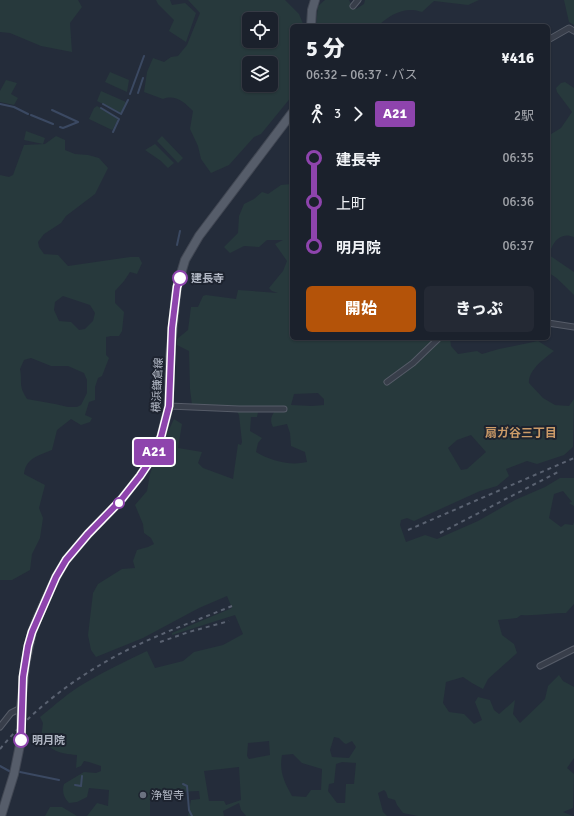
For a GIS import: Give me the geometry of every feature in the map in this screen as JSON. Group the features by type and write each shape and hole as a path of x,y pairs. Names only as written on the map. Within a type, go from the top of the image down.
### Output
{"main road":[{"path":"311,24 312,10 315,0"},
{"name":"横浜鎌倉線","path":"1,816 14,774 21,740 23,677 32,632 56,577 66,560 88,534 121,500 140,476 150,461 161,437 169,406 170,357 177,287 185,260 199,236 290,116"}],"street":[{"path":"353,6 358,0"},
{"path":"550,39 569,28 574,31"},
{"path":"550,323 574,327"},
{"path":"387,382 413,363 437,340"},
{"path":"169,406 284,409"},
{"path":"540,666 574,649"},
{"path":"0,726 11,713 21,708"}],"shaded area":[{"path":"0,0 78,0 82,7 70,23 72,52 41,46 10,33 0,32"},
{"path":"156,0 170,0 172,5 185,3 196,13 186,42 169,31 174,20"},
{"path":"188,0 285,0 299,14 303,24 290,24 290,98 261,134 254,137 229,165 211,173 201,159 198,146 190,129 193,111 176,98 163,99 144,92 147,72 153,58 164,62 171,57 178,56 187,45 200,13"},
{"path":"325,0 349,0 353,8 356,9 364,4 365,0 479,0 468,5 434,1 422,12 410,10 398,12 380,24 316,24 318,6"},
{"path":"564,0 574,0 574,25 569,22"},
{"path":"110,72 129,80 127,92 105,82"},
{"path":"6,80 17,83 11,94 18,98 14,105 0,102 0,91"},
{"path":"565,82 574,88 574,237 565,236 557,239 550,252 550,135 561,128 572,112 557,92 556,88 561,83"},
{"path":"101,91 126,102 121,113 97,101"},
{"path":"97,106 117,117 117,121 112,130 89,119 94,108"},
{"path":"26,131 45,138 43,144 24,140"},
{"path":"56,136 65,140 65,150 75,154 99,158 108,168 95,194 66,216 61,223 44,234 38,242 39,247 44,254 58,255 68,266 130,257 139,257 142,263 137,274 130,272 115,291 115,303 124,312 122,331 119,336 106,337 106,355 109,358 102,376 98,378 95,387 95,400 89,402 85,415 92,418 90,422 81,425 71,419 57,430 52,450 34,458 27,464 25,469 24,474 45,485 39,508 43,518 40,538 32,554 30,570 12,580 0,580 0,175 9,177 13,175 24,145 45,144","holes":["63,296 90,305 95,313 93,321 85,329 79,330 71,322 59,321 54,310 55,302","31,358 51,366 68,366 84,373 87,380 87,393 81,405 77,407 68,407 27,399 22,387 20,369 24,360"]},
{"path":"162,136 183,158 178,163 157,141"},
{"path":"155,144 174,163 168,168 145,150"},
{"path":"290,184 290,340 450,340 451,346 458,354 477,351 482,354 538,341 554,351 534,369 529,378 529,383 543,398 555,405 569,406 574,399 573,447 564,455 537,464 527,461 506,469 509,476 497,486 480,491 414,521 407,518 401,520 400,525 406,542 425,535 437,539 478,521 515,500 545,487 560,478 574,478 574,506 569,503 572,502 563,491 554,494 549,518 561,527 565,524 573,525 574,522 574,604 566,613 521,615 517,618 498,620 502,635 514,644 517,653 488,679 483,689 463,677 446,682 443,703 449,712 464,714 474,724 482,720 475,702 478,697 490,700 494,710 499,714 515,700 513,714 520,723 545,699 548,686 559,675 563,681 574,687 574,758 567,768 574,774 573,808 563,812 573,816 418,816 403,813 395,800 388,798 384,790 378,793 383,812 387,816 246,816 241,810 239,803 223,811 224,816 188,816 191,800 200,799 199,791 176,792 175,797 162,798 159,792 150,793 150,816 87,816 97,803 108,806 109,790 89,788 87,797 77,802 69,803 64,796 64,784 84,772 96,773 101,771 101,766 84,761 81,766 76,768 77,755 56,751 41,738 43,723 40,717 79,687 108,670 147,651 155,668 183,661 194,652 223,645 243,634 235,615 172,635 172,633 232,608 227,596 199,608 143,638 96,657 91,650 88,635 93,593 98,584 122,569 135,568 133,561 137,550 154,544 151,538 144,533 143,524 135,505 147,491 150,474 157,454 174,419 182,424 178,448 202,452 198,463 203,468 233,479 238,444 241,445 242,442 239,415 235,408 192,405 189,351 177,345 177,339 188,330 191,307 198,307 203,296 206,295 236,299 238,290 278,293 269,288 283,271 287,261 275,244 283,240 267,240 259,247 244,246 230,253 224,247 238,233 239,216 244,204 254,199 262,192 268,194 281,185","holes":["318,393 324,399 324,405 291,405 294,394","259,407 277,408 272,417 271,422 273,427 287,424 290,433 291,446 305,452 307,462 281,462 256,452 258,443 262,438 250,431 251,417 257,417","471,435 486,452 467,469 461,470 448,448 457,440","334,737 339,738 346,744 352,741 356,747 349,758 332,757 330,750","269,741 270,755 249,759 247,756 248,743","293,754 302,763 322,769 321,790 311,790 306,797 292,796 283,776 281,766 282,755","342,762 356,763 354,784 346,784 345,803 337,803 328,791 329,784 334,783 336,764","239,767 241,800 226,805 224,801 209,801 204,771"]},
{"path":"550,256 574,272 574,295 557,279 551,274"},
{"path":"50,807 62,807 77,816 45,816"}],"waterway":[{"path":"130,94 144,56"},
{"path":"138,93 143,78"},
{"path":"103,104 121,114 128,100"},
{"path":"0,104 14,107 28,114"},
{"path":"101,108 119,119 113,132"},
{"path":"52,110 78,122"},
{"path":"31,115 53,124"},
{"path":"60,127 63,128 78,122"},
{"path":"177,245 180,231"},
{"path":"0,766 11,772"},
{"path":"20,772 59,780"},
{"path":"75,785 81,786 82,776"},
{"path":"183,784 187,786 189,810 192,816"}],"railway":[{"path":"408,530 574,458"},
{"path":"440,533 560,471"},
{"path":"0,749 22,725 47,702 59,692 100,665 148,640 232,606"},
{"path":"160,642 229,621"}],"bus line":[{"name":"A21","path":"21,740 23,677 28,646 38,617 56,577 66,560 88,534 121,500 140,476 150,461 161,437 169,406 172,328 177,287 180,278"}],"place":[{"name":"建長寺","path":"180,278"},
{"name":"明月院","path":"21,740"},
{"name":"浄智寺","path":"143,795"}],"district":[{"name":"扇ガ谷三丁目","path":"521,433"}]}
